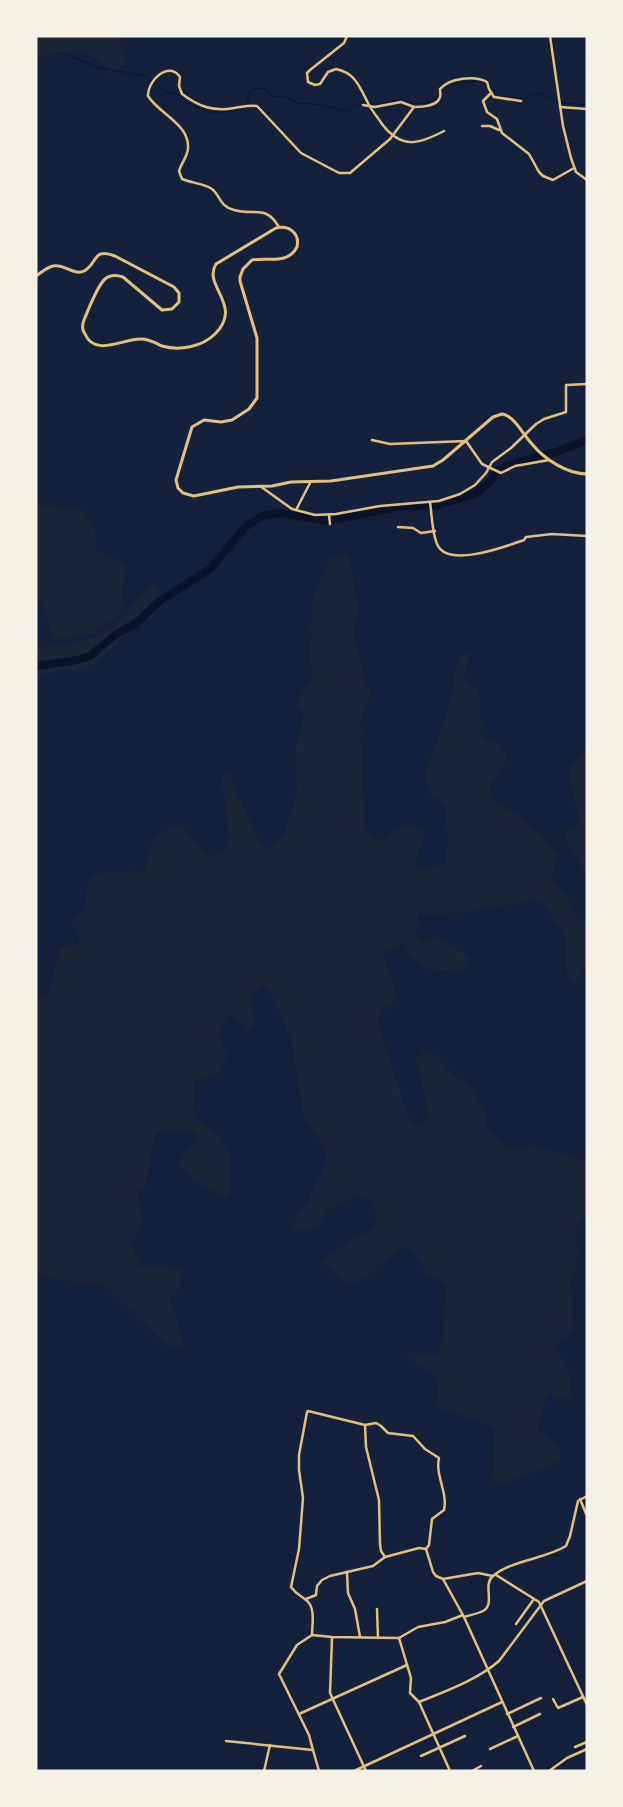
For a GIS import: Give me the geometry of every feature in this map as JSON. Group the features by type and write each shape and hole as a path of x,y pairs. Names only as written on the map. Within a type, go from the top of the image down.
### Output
{"street":[{"path":"347,36 344,43 321,59 306,73 308,82 315,85 320,84 328,72 332,70 340,70 351,75 356,80 370,107 387,130 399,140 411,142 430,138 444,131"},
{"path":"550,36 563,126 574,168 587,180"},
{"path":"279,227 270,215 229,208 219,200 212,189 182,179 180,171 188,151 187,138 182,129 148,96 149,87 162,73 170,69 174,70 180,77 179,86 182,94 209,109 257,106 301,153 338,173 350,173 393,135 414,107"},
{"path":"363,105 370,107 401,102 414,107 431,105 441,97 440,89 446,84 453,81 476,79 485,80 491,93 497,98 521,101"},
{"path":"491,93 483,101 487,112 497,119 502,133"},
{"path":"560,107 587,109"},
{"path":"482,126 496,128 529,154 539,172 548,178 553,180 574,168"},
{"path":"36,276 54,266 62,266 74,272 81,272 99,254 106,253 115,256 174,286 178,290 179,302 172,310 162,310 123,277 116,275 108,277 102,284 83,321 84,332 89,340 101,346 143,339 169,347 200,345 217,332 225,317 224,300 212,276 214,266 220,260 279,227 289,228 296,235 298,242 295,251 290,256 252,260 243,268 240,277 257,338 258,392 255,402 247,411 232,420 220,422 204,420 193,426 187,438 176,480 180,490 187,495 192,496 231,488 337,480 433,466 499,414 508,416 536,449 550,460 570,471 587,474"},
{"path":"260,486 296,510 315,515 329,516 380,506 446,499 470,488 479,481 491,469 492,462 544,419 566,412 566,385 587,384"},
{"path":"372,440 390,444 466,441"},
{"path":"466,441 480,461 500,473 520,465 550,460"},
{"path":"296,510 310,483"},
{"path":"430,502 438,546 443,552 455,556 484,553 524,540 526,537 552,534 587,536"},
{"path":"329,516 330,524"},
{"path":"398,527 413,528 420,533 434,531"},
{"path":"312,1635 312,1614 309,1604 296,1594 291,1587 299,1549 303,1498 299,1455 308,1411 365,1426 376,1424 382,1426 388,1433 413,1436 425,1449 439,1458 437,1467 446,1505 444,1510 432,1520 429,1545 426,1550 433,1572 436,1576 443,1579 478,1573 494,1575 541,1604 587,1705"},
{"path":"365,1426 366,1447 379,1500 381,1552 385,1557"},
{"path":"580,1499 587,1496"},
{"path":"580,1499 587,1516"},
{"path":"319,1771 299,1714 280,1674 297,1645 312,1635 399,1638 418,1627 483,1612 489,1602 488,1586 494,1575 566,1546 580,1499"},
{"path":"306,1600 316,1594 322,1580 330,1576 373,1566 385,1557 419,1548 426,1550"},
{"path":"347,1572 348,1593 355,1609 360,1637"},
{"path":"443,1579 463,1616 532,1770"},
{"path":"419,1702 453,1688 488,1670 499,1661 544,1601 587,1581"},
{"path":"516,1624 534,1598"},
{"path":"377,1609 378,1638"},
{"path":"332,1637 330,1693 366,1771"},
{"path":"399,1638 411,1678 410,1693 419,1702 450,1771"},
{"path":"299,1714 407,1665"},
{"path":"553,1699 558,1708 583,1696"},
{"path":"507,1714 541,1698"},
{"path":"354,1771 502,1702"},
{"path":"513,1727 540,1714"},
{"path":"421,1756 465,1736"},
{"path":"490,1750 518,1736"},
{"path":"226,1742 313,1750"},
{"path":"575,1748 587,1742"},
{"path":"264,1771 270,1745"},
{"path":"549,1771 568,1758 587,1749"},
{"path":"472,1771 481,1766"}],"shaded area":[{"path":"36,36 119,36 126,62 111,75 98,58 78,50 45,56 36,53"},
{"path":"36,504 84,511 95,529 96,551 126,564 119,615 90,633 54,639 44,609 40,602 36,603"},
{"path":"348,553 359,609 353,632 364,679 372,692 360,721 365,831 376,841 386,838 396,827 415,825 424,830 424,839 416,857 417,871 446,862 448,832 445,806 432,796 424,778 448,709 458,658 470,652 464,679 479,690 481,734 488,741 501,744 507,758 499,773 489,785 492,799 528,824 551,847 557,855 552,873 553,883 563,891 579,920 587,922 587,964 574,985 567,976 566,937 544,903 531,900 462,913 418,914 415,936 424,944 435,937 470,958 462,971 425,969 411,957 404,943 383,952 397,999 383,1012 377,1021 408,1116 418,1127 429,1119 424,1090 415,1062 423,1051 433,1053 457,1078 470,1084 485,1112 486,1129 504,1147 520,1149 530,1146 537,1147 587,1162 587,1216 579,1221 576,1231 577,1262 571,1281 573,1332 552,1346 566,1363 571,1396 562,1399 548,1394 537,1429 560,1449 560,1461 499,1485 492,1482 495,1431 489,1425 440,1408 436,1375 405,1356 411,1352 437,1356 443,1343 446,1284 425,1273 423,1266 410,1247 399,1248 368,1275 349,1286 322,1262 349,1242 374,1227 378,1218 370,1199 359,1195 327,1210 320,1224 302,1232 292,1228 298,1212 308,1202 323,1171 327,1151 304,1116 291,1039 271,995 264,985 250,996 255,1025 247,1034 241,1022 229,1013 219,1033 227,1057 219,1074 194,1081 193,1117 219,1135 230,1155 230,1195 224,1197 194,1180 177,1163 199,1139 195,1131 156,1132 151,1151 146,1187 138,1192 142,1221 131,1245 140,1266 182,1268 179,1289 170,1299 184,1346 180,1350 166,1345 111,1291 100,1283 81,1284 36,1274 36,996 46,997 61,948 79,944 79,936 71,922 84,910 88,884 94,874 135,871 146,874 151,845 172,826 183,827 208,856 222,854 229,838 222,776 227,771 258,838 266,849 283,836 297,789 295,751 303,724 303,712 295,706 313,678 310,655 313,598 330,559"},
{"path":"154,584 168,602 144,623 126,634 106,654 86,669 77,671 60,669 36,679 36,648 81,642 102,634 120,621 140,597"},
{"path":"587,749 587,874 570,850 565,832 580,825 570,781 569,766"}],"waterway":[{"path":"58,52 102,68 146,76 163,91 180,95 190,104 208,112 226,112 243,109 247,104 250,91 253,89 263,88 274,97 284,96 297,103 323,105 348,110 359,102 378,104 399,99 414,104 426,103 433,101 451,84 476,81 487,84"},
{"path":"490,87 497,96 525,99 536,93 544,94 556,102 587,105"},
{"path":"36,666 78,660 90,656 115,635 135,624 160,601 210,569 245,527 264,515 281,513 326,521 400,507 438,505 475,494 504,467 556,452 587,440"},
{"path":"544,1771 587,1745"}]}
